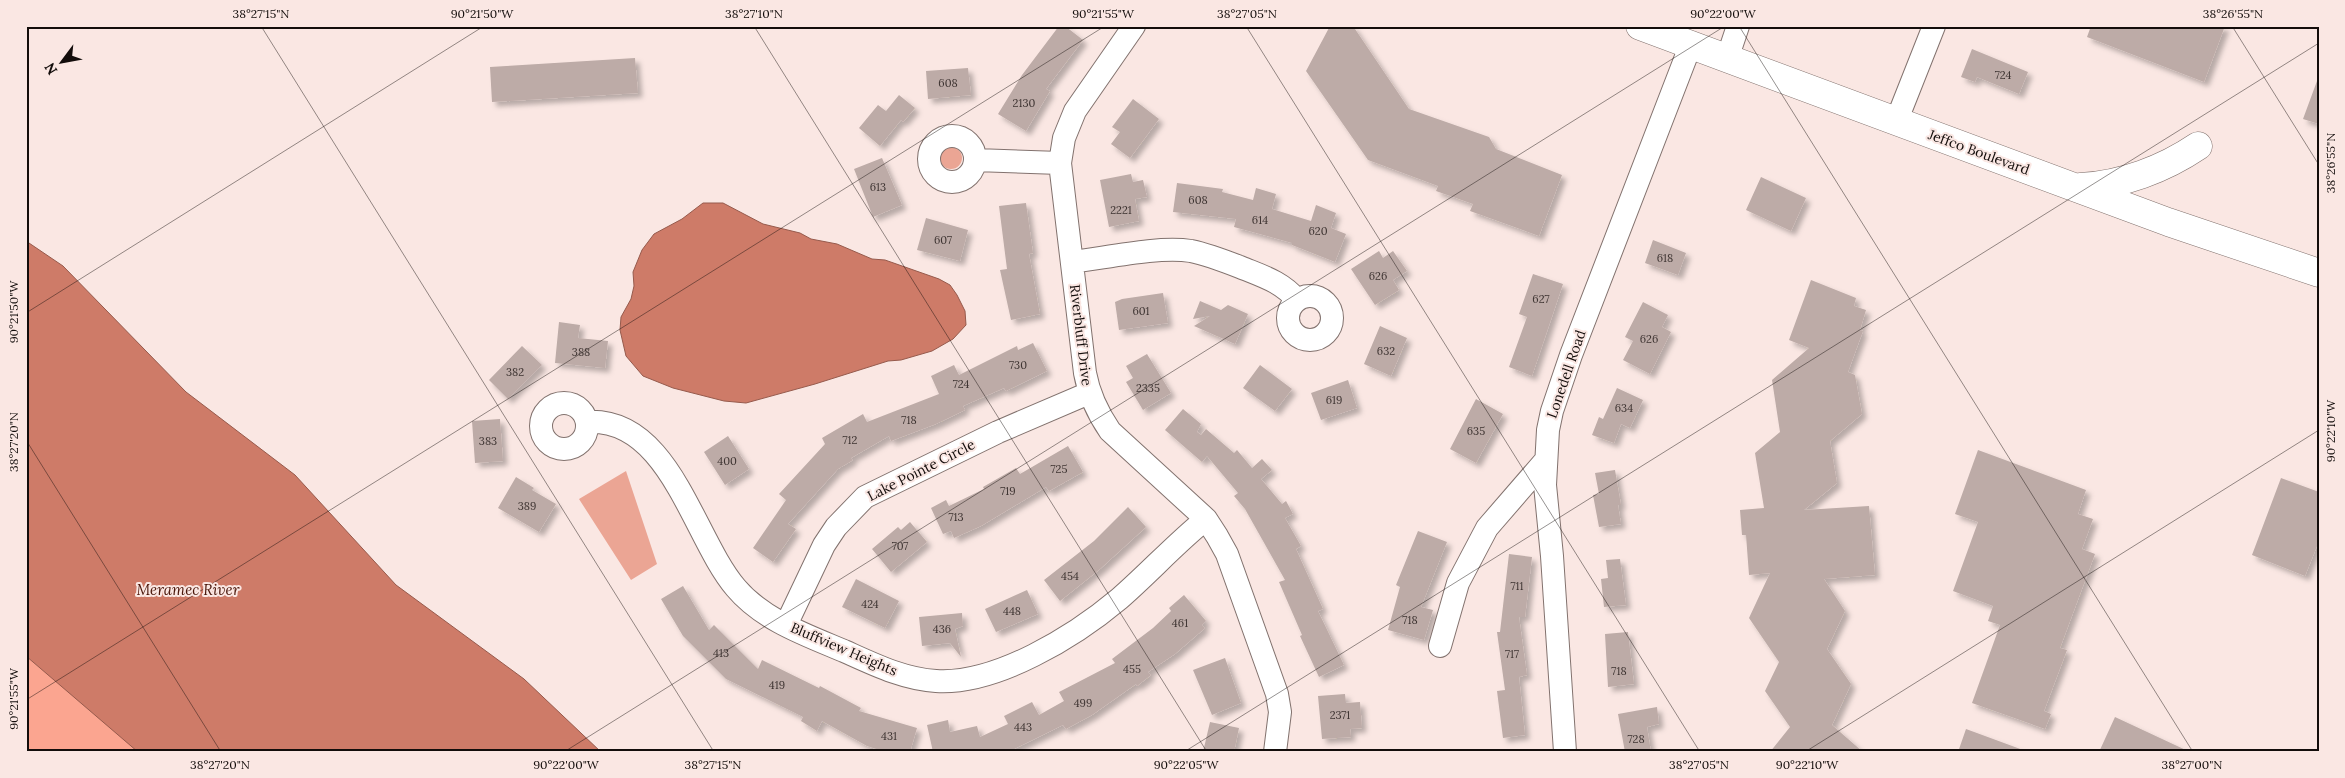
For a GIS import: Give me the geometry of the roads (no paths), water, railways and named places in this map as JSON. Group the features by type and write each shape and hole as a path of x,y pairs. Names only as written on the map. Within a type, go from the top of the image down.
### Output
{"main road":[{"name":"Jeffco Boulevard","path":"1640,26 2074,187 2319,273"},
{"path":"2074,187 2119,182 2173,161 2198,146"}],"street":[{"name":"Riverbluff Drive","path":"1134,26 1075,111 1064,138 1060,164 1080,344 1089,393 1099,414 1114,436 1206,519 1227,554 1277,694 1280,712 1275,752"},
{"path":"1728,59 1738,26"},
{"path":"1896,122 1934,26"},
{"name":"Lonedell Road","path":"1565,752 1545,460 1549,421 1563,378 1691,44"},
{"path":"975,160 1060,164"},
{"path":"1072,262 1135,254 1188,251 1211,256 1273,280 1290,292 1297,300"},
{"name":"Lake Pointe Circle","path":"786,625 824,545 836,527 864,497 989,436 1089,393"},
{"name":"Bluffview Heights","path":"587,422 603,421 620,426 641,442 661,462 678,485 713,552 736,589 767,615 875,664 911,677 950,681 981,676 1044,649 1088,622 1120,598 1181,539 1206,519"},
{"path":"1440,646 1458,583 1487,528 1545,460"}],"water":[{"path":"703,203 723,203 763,224 800,233 811,239 837,244 872,259 885,260 939,279 950,285 957,295 965,311 966,325 953,339 932,351 901,360 888,361 746,403 724,401 673,388 643,376 626,356 620,330 621,317 631,299 634,286 633,272 642,250 654,234 682,219"},
{"name":"Meramec River","path":"26,241 63,266 186,392 295,475 396,585 524,679 601,752 138,752 26,656"}]}
